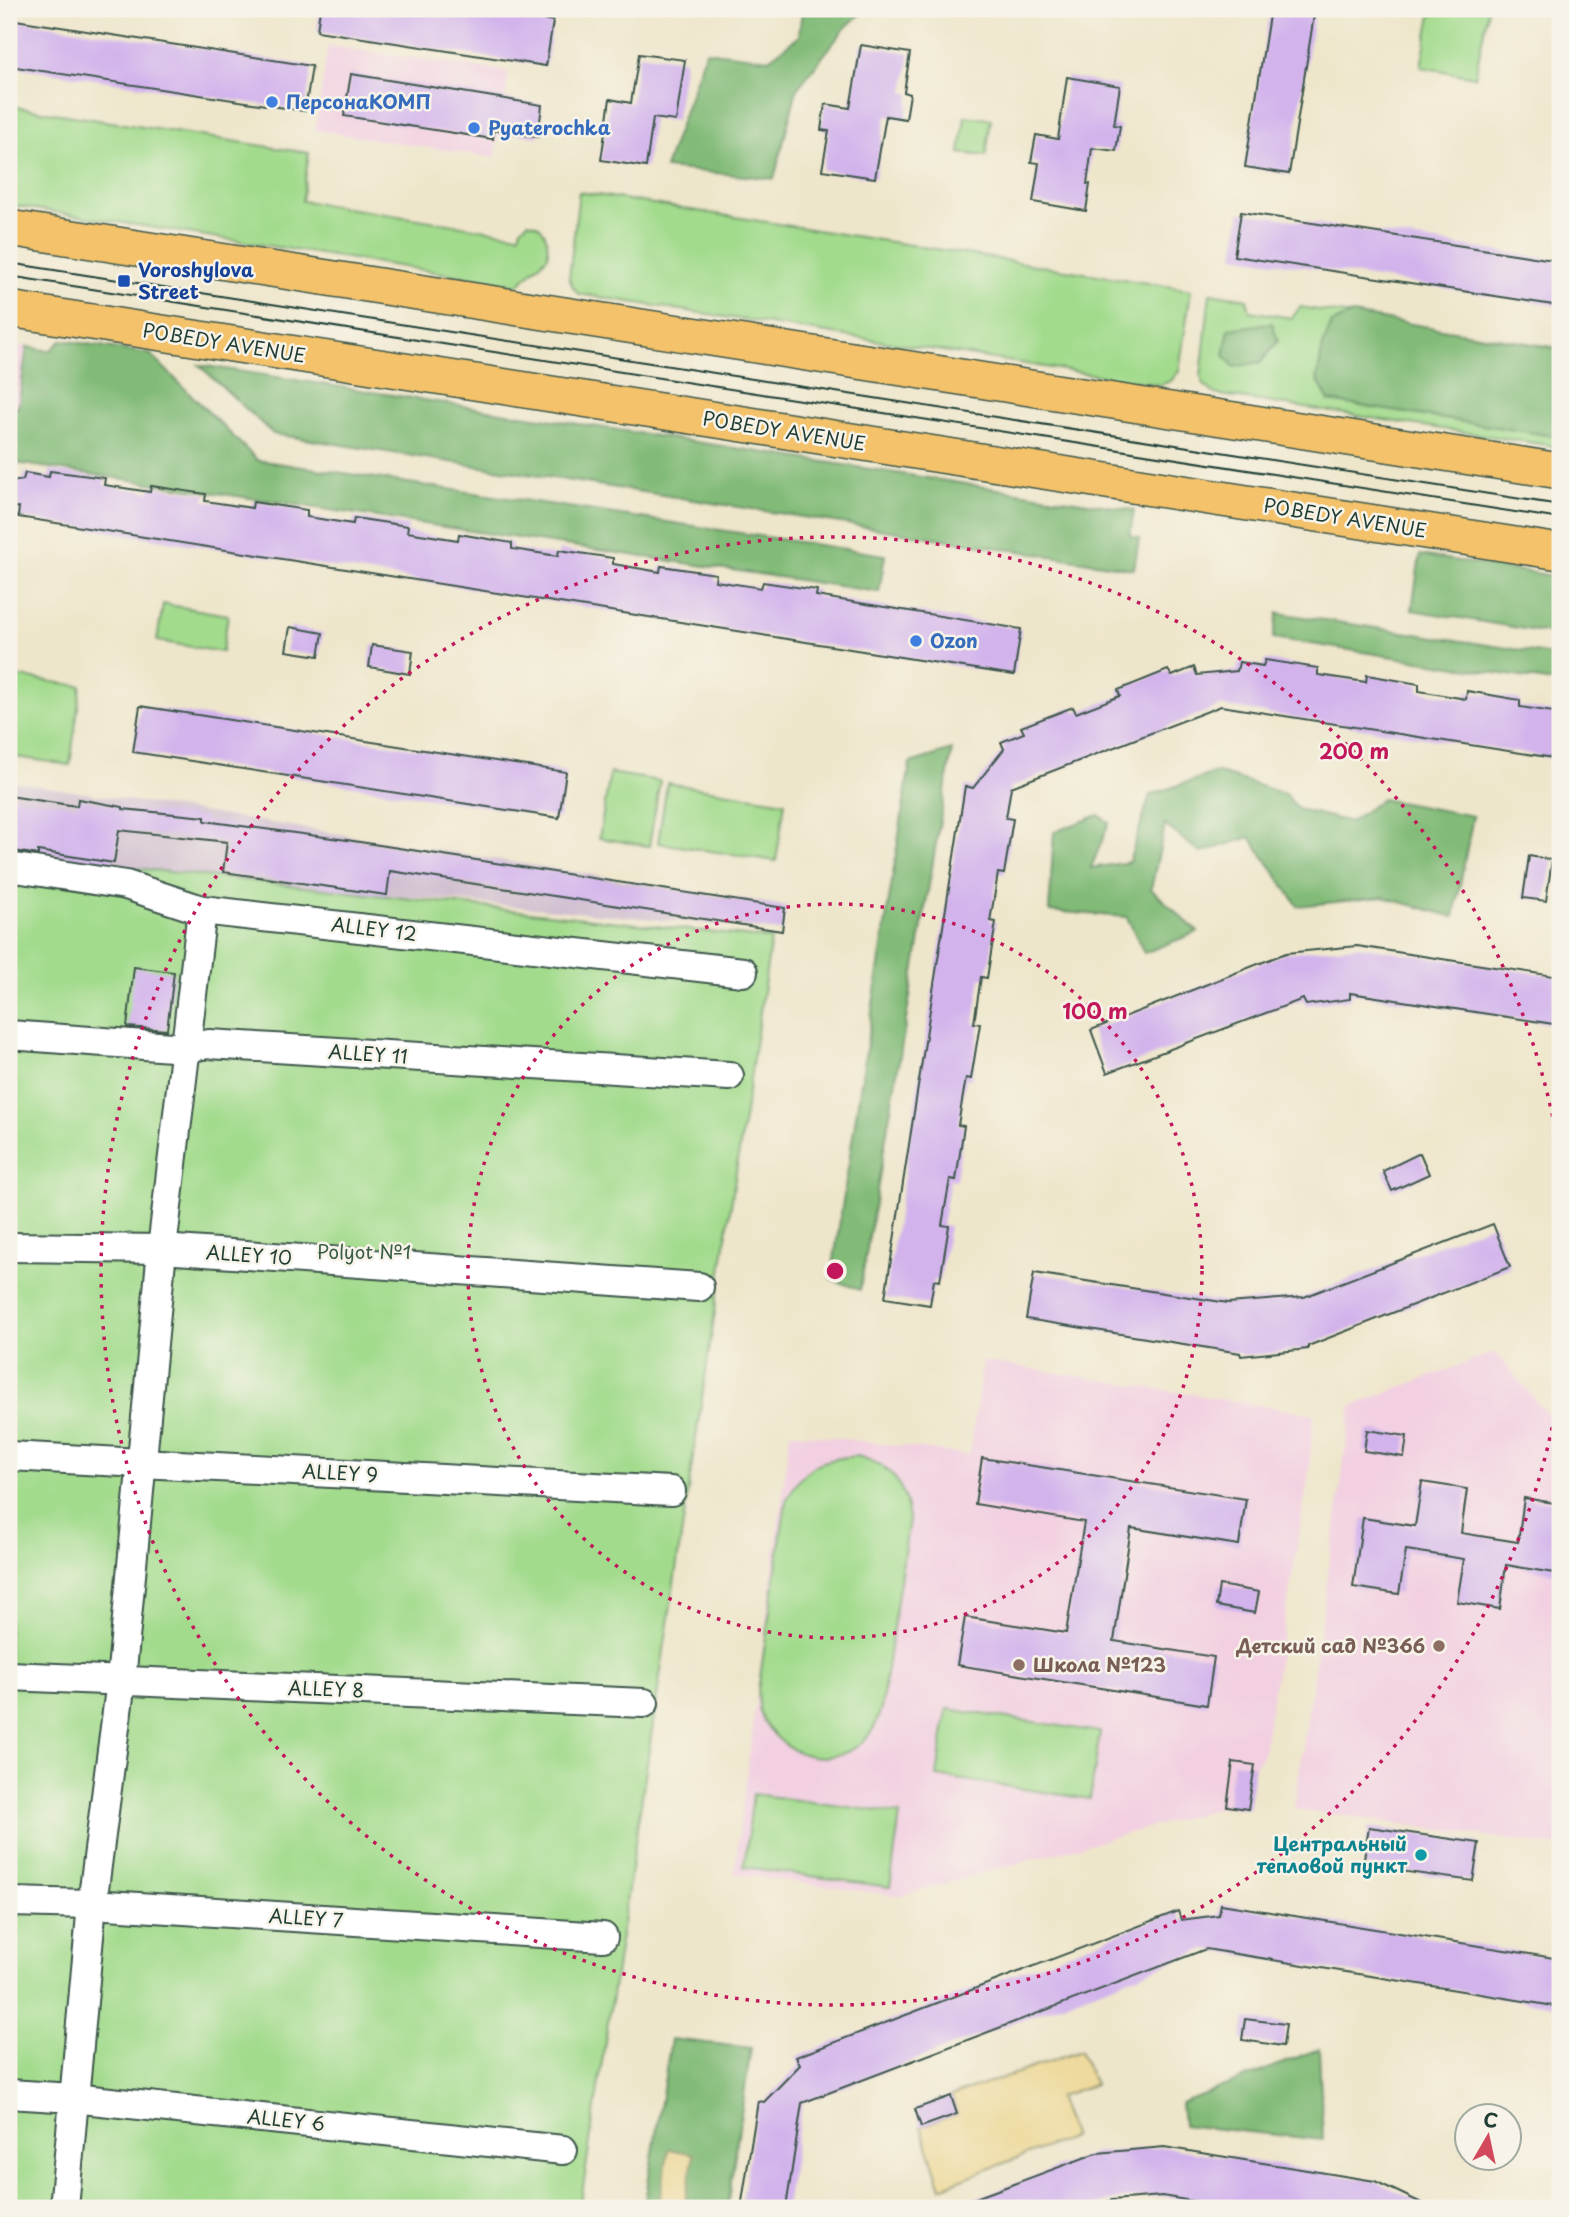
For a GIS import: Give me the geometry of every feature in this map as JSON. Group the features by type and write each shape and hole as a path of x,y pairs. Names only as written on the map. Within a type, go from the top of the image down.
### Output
{"main road":[{"path":"9,228 1560,471"},
{"name":"POBEDY AVENUE","path":"9,309 1560,552"}],"street":[{"name":"ALLEY 12","path":"9,867 126,885 202,909 743,972"},
{"path":"64,2208 92,1904 121,1681 162,1249 202,909"},
{"name":"ALLEY 11","path":"9,1035 185,1048 209,1044 729,1076"},
{"name":"ALLEY 10","path":"9,1247 162,1249 699,1287"},
{"name":"ALLEY 9","path":"9,1456 671,1492"},
{"name":"ALLEY 8","path":"9,1676 644,1703"},
{"name":"ALLEY 7","path":"9,1902 92,1904 603,1937"},
{"name":"ALLEY 6","path":"9,2094 74,2098 563,2150"}],"shaded area":[{"path":"328,46 509,72 495,158 315,130"},
{"path":"9,345 27,347 18,408 9,407"},
{"path":"9,781 786,906 782,931 357,894 9,854"},
{"name":"Детский сад №366","path":"1495,1352 1560,1429 1560,1847 1294,1809 1351,1406"},
{"name":"Школа №123","path":"983,1361 1314,1414 1308,1479 1263,1754 1255,1765 1233,1762 1227,1806 900,1896 734,1874 790,1432 969,1455"}],"green space":[{"path":"802,9 866,9 847,26 797,89 774,179 665,168 706,51 769,59 799,36"},
{"path":"1432,9 1488,9 1475,77 1421,67"},
{"path":"9,106 309,153 302,201 519,235 521,228 528,222 534,223 542,229 548,256 518,285 9,205"},
{"path":"965,116 991,119 986,156 960,153"},
{"path":"579,192 1191,290 1179,371 1171,381 1160,385 579,294 569,278"},
{"path":"1210,293 1247,299 1250,311 1292,318 1300,307 1560,348 1560,447 1215,394 1203,384 1201,377"},
{"path":"1352,314 1560,349 1560,437 1329,401 1317,379 1323,345 1332,323"},
{"path":"1272,323 1278,341 1261,362 1234,367 1224,355 1229,329"},
{"path":"62,340 150,354 257,460 885,555 879,592 9,462 9,407 18,408 27,347 50,351"},
{"path":"199,365 1134,510 1130,536 1139,538 1134,569 273,434"},
{"path":"1420,555 1560,577 1560,635 1412,610"},
{"path":"163,604 228,615 222,652 157,641"},
{"path":"1278,613 1560,656 1560,683 1273,638"},
{"path":"14,676 81,686 70,765 9,756 9,714"},
{"path":"952,750 860,1290 831,1279 910,763"},
{"path":"1217,772 1285,794 1298,809 1350,822 1382,799 1473,816 1454,917 1383,897 1298,906 1250,837 1201,853 1165,825 1151,889 1198,932 1144,953 1127,917 1049,911 1054,832 1099,815 1109,823 1091,868 1129,862 1150,795"},
{"path":"610,773 660,781 649,846 599,838"},
{"path":"667,783 785,802 776,861 658,843"},
{"name":"Polyot №1","path":"9,854 771,939 580,2208 9,2208"},
{"path":"857,1456 880,1465 895,1478 904,1495 909,1519 881,1709 873,1729 854,1748 831,1756 818,1757 794,1750 772,1733 760,1712 758,1691 786,1501 799,1480 814,1466 832,1459"},
{"path":"947,1709 1100,1732 1090,1799 937,1776"},
{"path":"753,1794 900,1814 890,1887 744,1867"},
{"path":"671,2039 751,2048 727,2208 644,2208"},
{"path":"1319,2049 1323,2140 1183,2125 1181,2103"}],"sand":[{"path":"1080,2051 1095,2084 1058,2097 1073,2137 941,2187 921,2127 957,2114 951,2096"},
{"path":"669,2149 694,2154 684,2208 658,2208"}],"building":[{"path":"320,9 475,9 553,21 546,66 317,31"},
{"path":"1270,9 1315,9 1289,174 1245,167"},
{"path":"9,19 312,66 305,111 9,66"},
{"path":"861,45 910,53 904,92 910,94 906,119 886,116 875,178 822,170 829,131 821,130 825,104 850,108"},
{"path":"639,54 685,60 676,121 653,118 646,167 601,160 610,99 631,103"},
{"path":"351,74 542,105 538,137 494,130 493,139 344,116"},
{"path":"1067,77 1120,86 1114,125 1120,126 1116,151 1092,148 1086,211 1033,202 1039,163 1031,162 1036,135 1058,139"},
{"path":"1241,212 1560,261 1560,306 1234,256"},
{"path":"50,471 105,478 104,485 150,492 151,486 206,494 205,501 252,508 253,502 307,510 307,517 353,524 354,518 408,526 407,532 458,540 459,534 512,543 512,549 558,556 559,550 613,558 613,564 660,572 661,566 716,574 715,581 761,588 763,582 817,590 816,596 1021,629 1014,675 18,517 19,507 9,508 9,482 23,480 25,473 49,477"},
{"path":"290,627 323,633 319,656 286,651"},
{"path":"372,645 413,651 410,674 369,667"},
{"path":"1265,660 1318,668 1318,675 1366,682 1367,675 1419,684 1419,691 1466,699 1467,691 1520,700 1520,707 1560,713 1560,759 1221,706 1011,787 1006,818 1013,819 1004,874 998,873 990,921 996,922 987,978 981,977 974,1023 980,1024 971,1079 966,1078 958,1125 964,1126 956,1180 950,1179 942,1225 949,1226 940,1281 934,1280 930,1305 885,1298 965,786 973,788 1004,749 1001,742 1024,733 1021,727 1073,707 1076,713 1120,696 1118,690 1168,670 1172,676 1194,667 1197,675 1237,671 1239,662 1263,666"},
{"path":"140,706 566,772 559,818 133,752"},
{"path":"9,796 77,806 78,799 123,809 205,817 205,821 347,840 785,908 782,931 390,871 387,895 223,872 227,842 119,830 114,863 38,851 38,855 9,850"},
{"path":"1529,856 1552,860 1546,901 1523,898"},
{"path":"1357,946 1560,977 1560,1025 1350,993 1350,999 1306,1005 1303,999 1107,1073 1091,1030 1286,953"},
{"path":"134,967 174,972 167,1030 127,1027"},
{"path":"1420,1153 1429,1174 1392,1191 1383,1171"},
{"path":"1493,1224 1510,1267 1308,1346 1308,1349 1241,1356 1240,1353 1026,1319 1034,1273 1228,1303 1304,1297"},
{"path":"1367,1430 1407,1436 1404,1457 1364,1451"},
{"path":"982,1458 1246,1499 1239,1545 1131,1528 1114,1641 1214,1657 1207,1705 957,1665 965,1617 1066,1633 1084,1522 975,1504"},
{"path":"1422,1482 1467,1489 1461,1533 1518,1542 1524,1498 1560,1504 1560,1574 1506,1565 1500,1609 1457,1602 1464,1559 1406,1550 1399,1594 1353,1587 1363,1518 1415,1526"},
{"path":"1219,1585 1259,1592 1255,1613 1216,1606"},
{"path":"1233,1762 1255,1765 1248,1809 1227,1806"},
{"name":"Центральный тепловой пункт","path":"1369,1827 1479,1843 1473,1881 1363,1866"},
{"path":"1221,1904 1560,1959 1560,2007 1206,1949 802,2103 786,2208 741,2208 758,2101 764,2102 800,2065 796,2057 1178,1911 1181,1920 1219,1915"},
{"path":"1245,2019 1286,2024 1283,2046 1242,2040"},
{"path":"951,2096 957,2114 921,2127 915,2109"},
{"path":"1164,2147 1375,2181 1432,2208 1233,2208 1162,2196 1112,2200 1089,2208 954,2208 1097,2153"}],"tram line":[{"path":"9,263 1560,505"},
{"path":"9,276 1560,519"}],"place":[{"name":"ПерсонаКОМП","path":"272,102"},
{"name":"Pyaterochka","path":"474,128"},
{"name":"Voroshylova Street","path":"124,281"},
{"name":"Ozon","path":"916,641"},
{"name":"Детский сад №366","path":"1439,1646"},
{"name":"Школа №123","path":"1019,1665"},
{"name":"Центральный тепловой пункт","path":"1421,1855"}]}
